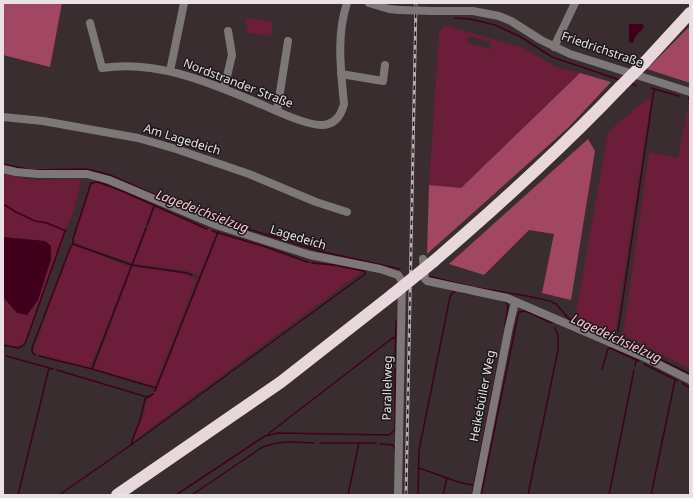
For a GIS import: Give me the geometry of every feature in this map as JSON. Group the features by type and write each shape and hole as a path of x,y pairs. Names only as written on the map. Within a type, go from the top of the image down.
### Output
{"highway":[{"path":"117,495 281,382 392,295 428,260 506,198 577,132 690,13"}],"street":[{"path":"170,71 184,3"},
{"path":"346,3 341,34 341,74 383,81 386,64"},
{"name":"Friedrichstraße","path":"369,3 389,9 473,11 499,16 512,21 541,40 570,54 690,92"},
{"path":"554,46 575,3"},
{"name":"Nordstrander Straße","path":"90,23 102,68 129,66 170,71 198,79 309,123 321,125 330,123 338,118 342,112 344,104 341,74"},
{"path":"224,89 232,55 228,31"},
{"path":"277,111 288,41"},
{"name":"Am Lagedeich","path":"3,117 43,121 138,138 176,149 249,174 316,202 347,212"},
{"name":"Lagedeich","path":"3,169 38,174 87,174 109,180 216,225 310,255 392,272 398,275 402,281"},
{"path":"428,260 424,275 427,281 432,284 499,296 644,357 690,380"},
{"name":"Parallelweg","path":"398,495 402,281"},
{"name":"Heikebüller Weg","path":"476,495 515,302"}],"shaded area":[{"path":"3,3 62,3 50,67 3,55"},
{"path":"245,18 273,22 271,36 248,33"},
{"path":"629,24 642,24 644,26 636,35 633,43 629,42"},
{"path":"444,25 523,48 556,67 580,73 461,188 429,185 439,33","holes":["468,36 491,42 490,49 466,42"]},
{"path":"690,26 690,83 647,69"},
{"path":"580,73 611,82 569,127 427,254 429,185 461,188"},
{"path":"648,98 651,99 615,333 575,319 608,132"},
{"path":"688,105 690,105 690,369 623,335 649,152 678,158"},
{"path":"588,139 595,151 571,300 542,293 554,234 529,230 484,275 449,264"},
{"path":"3,174 30,180 79,179 81,181 74,211 66,228 25,342 16,347 3,343 3,297 17,313 27,315 38,300 51,259 51,246 45,241 3,237"},
{"path":"94,182 153,206 132,264 75,242 74,239 92,184"},
{"path":"155,207 217,232 199,276 188,271 134,264"},
{"path":"219,233 261,246 303,262 363,271 133,441 144,414 147,399 154,394"},
{"path":"3,237 45,241 51,246 51,259 38,300 27,315 17,313 3,297"},
{"path":"73,245 131,267 90,367 37,354 33,351"},
{"path":"135,267 185,273 197,279 155,386 94,369 132,268"}],"waterway":[{"path":"455,18 470,19 495,25 519,36 552,57 620,80"},
{"path":"630,83 636,86"},
{"path":"651,88 679,96"},
{"path":"618,332 654,89"},
{"name":"Lagedeichsielzug","path":"3,164 27,169"},
{"name":"Lagedeichsielzug","path":"35,170 87,169 110,175 169,201"},
{"path":"35,355 32,352 32,348 73,244 73,239 91,183 98,182 120,190 207,229"},
{"path":"3,204 35,221 47,223 66,231"},
{"path":"147,225 154,206"},
{"name":"Lagedeichsielzug","path":"203,215 319,251 400,269"},
{"path":"92,369 146,228"},
{"path":"3,345 19,348 25,344 65,231"},
{"path":"212,231 266,247 308,262"},
{"path":"155,391 218,232"},
{"path":"73,244 132,265 192,275"},
{"path":"59,495 131,445 365,274 365,271 335,265 312,263"},
{"name":"Lagedeichsielzug","path":"428,276 473,287 550,301 556,304 569,319 584,327 617,338 690,374"},
{"path":"418,495 419,450 450,297 453,292 455,292"},
{"path":"460,292 470,294"},
{"path":"503,301 506,302 508,306 505,326"},
{"path":"481,495 519,312 525,311 552,323"},
{"path":"395,364 396,320"},
{"path":"528,495 558,350 558,335 555,328"},
{"path":"268,434 395,337"},
{"path":"602,369 608,349 610,348 639,361"},
{"path":"6,356 53,369"},
{"path":"39,356 92,369 156,388"},
{"path":"472,495 499,359"},
{"path":"635,366 636,360"},
{"path":"644,364 678,381"},
{"path":"18,495 49,368"},
{"path":"176,495 265,436 278,433 389,435 395,429 395,368"},
{"path":"57,370 147,397"},
{"path":"609,495 634,370"},
{"path":"651,495 675,380"},
{"path":"682,383 690,388"},
{"path":"131,445 140,421 145,399 153,394"},
{"path":"192,495 261,448 268,445 294,442 314,443"},
{"path":"320,443 359,443"},
{"path":"348,495 359,443 376,443"},
{"path":"380,444 393,445 395,449"},
{"path":"418,468 459,482 473,485"},
{"path":"443,495 447,478"}],"railway":[{"path":"406,495 416,3"}]}
